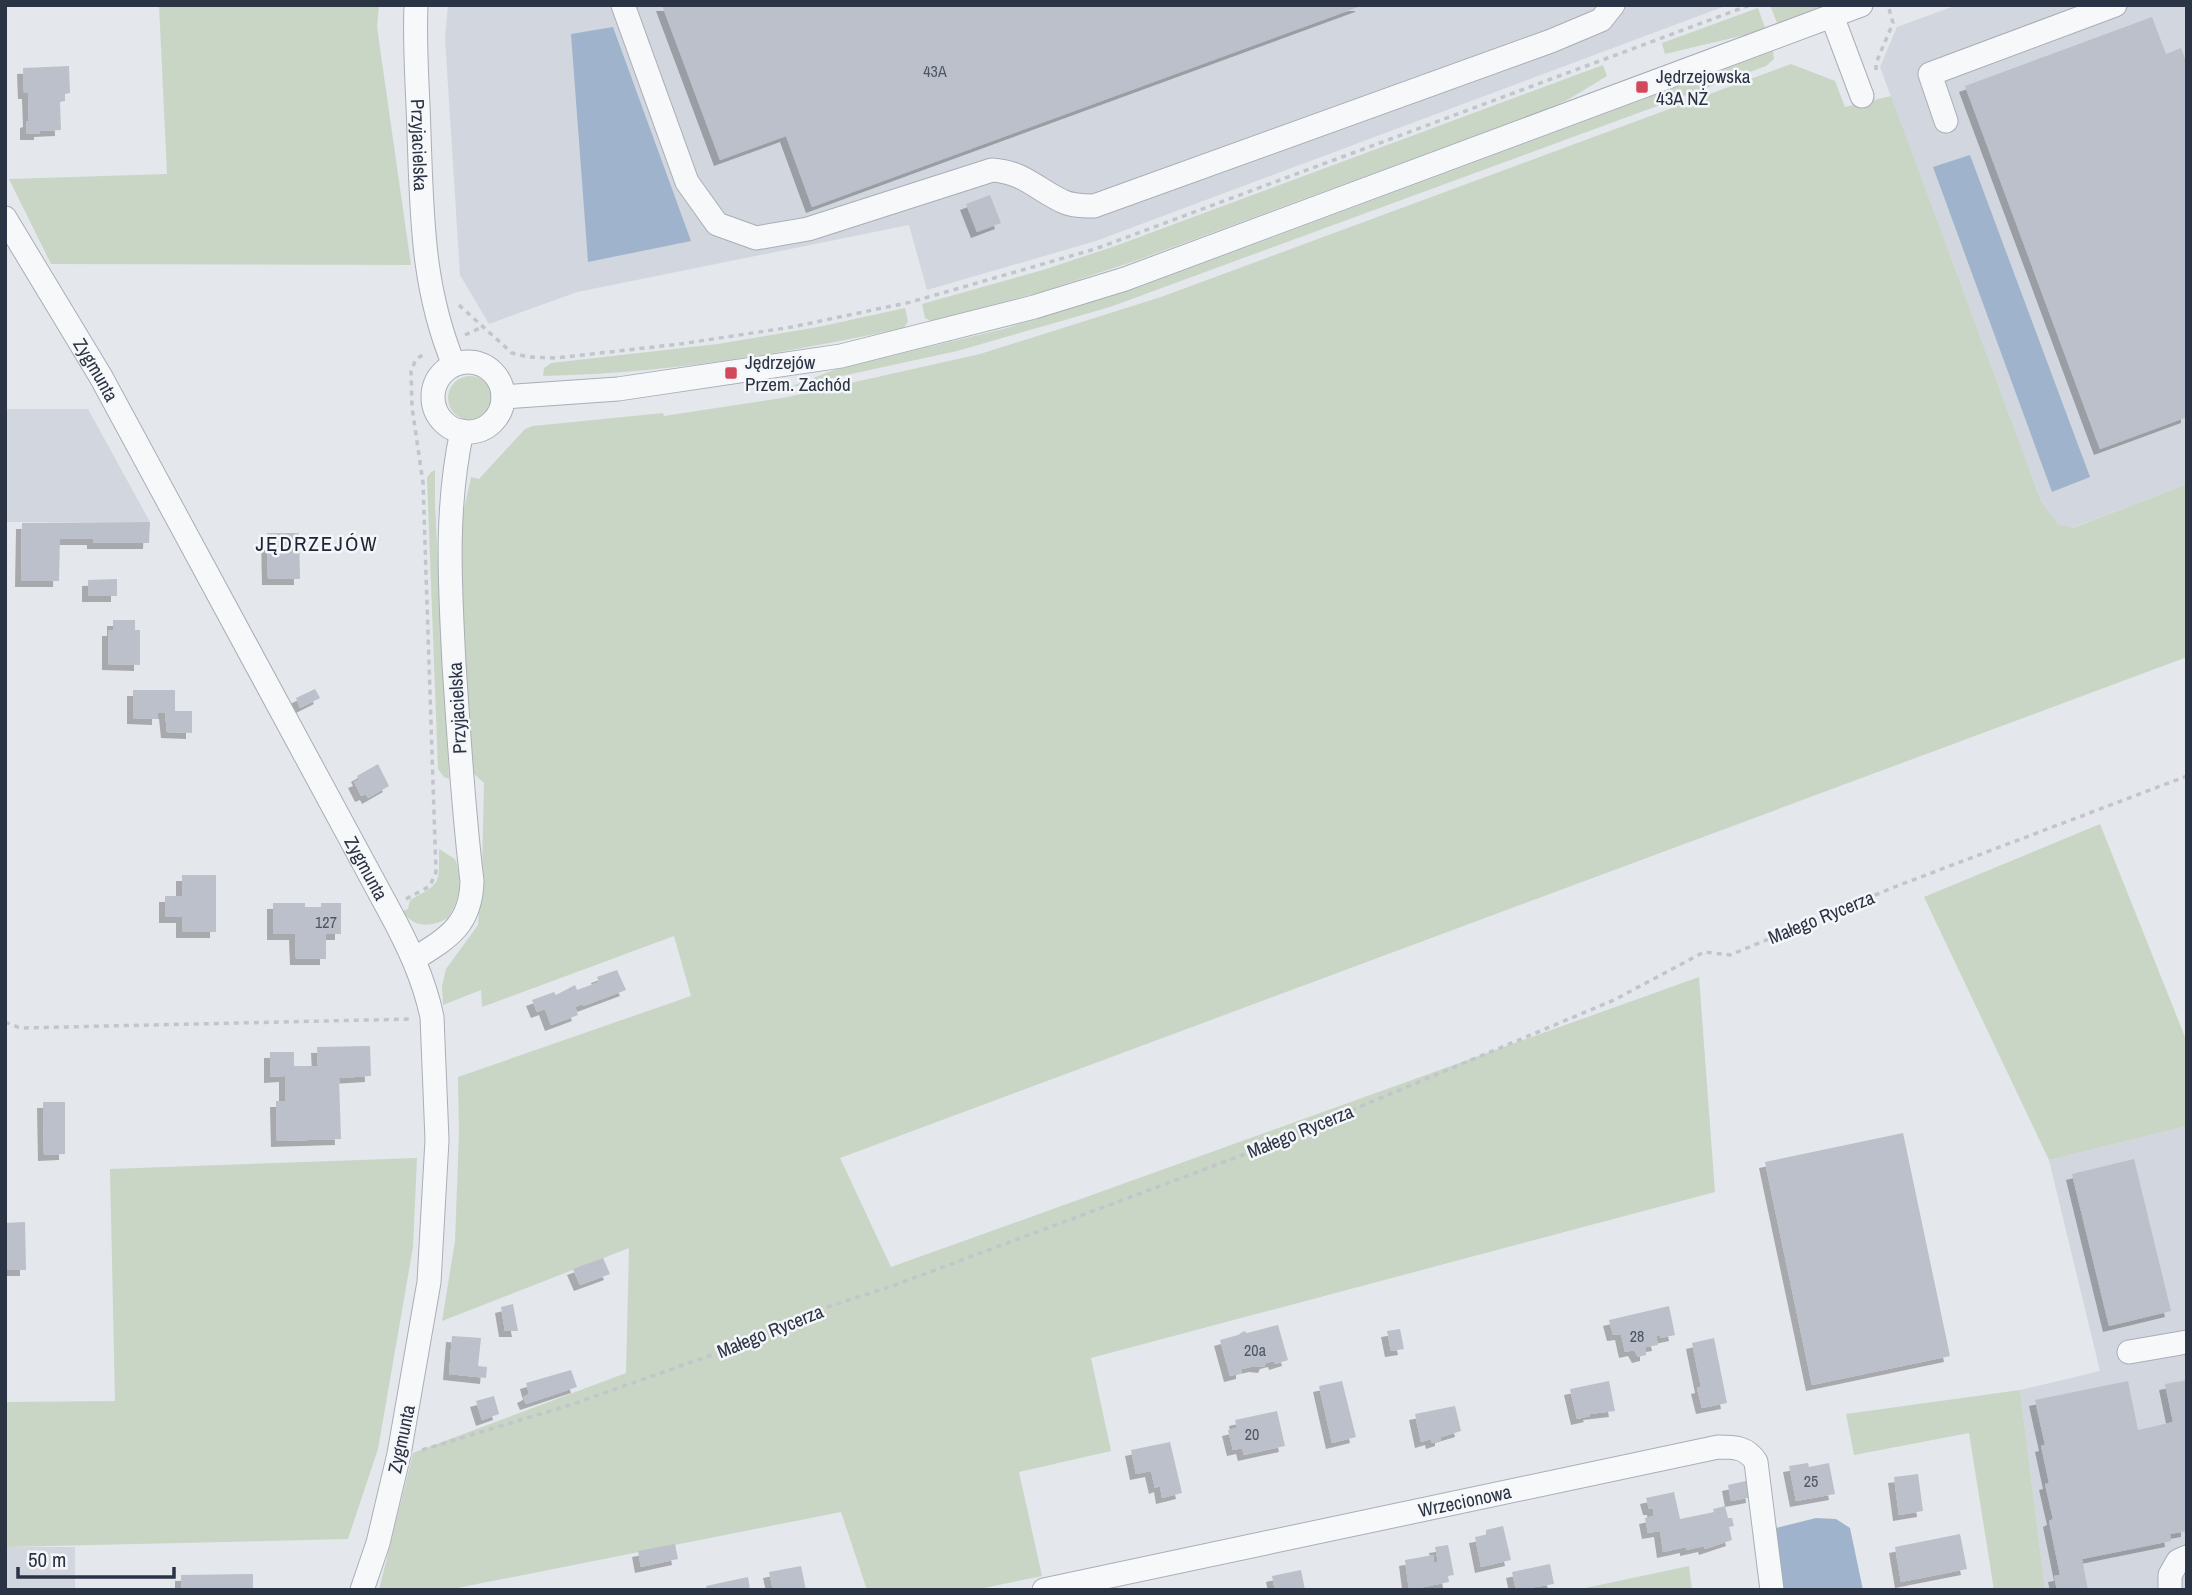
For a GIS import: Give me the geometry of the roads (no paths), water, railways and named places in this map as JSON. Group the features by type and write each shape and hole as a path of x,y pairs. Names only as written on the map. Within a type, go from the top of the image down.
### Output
{"street":[{"name":"Przyjacielska","path":"416,5 421,196 426,264 433,303 454,365"},
{"path":"623,5 687,182 717,224 756,238 808,229 992,170 1022,176 1062,202 1074,206 1094,206 1551,41 1601,20 1613,5"},
{"path":"503,397 618,389 841,356 1034,307 1125,279 1860,5"},
{"path":"1946,121 1930,74 2115,5"},
{"path":"1832,16 1871,89"},
{"name":"Zygmunta","path":"5,218 101,377 390,910 424,986 432,1017 437,1140 429,1282 399,1454 378,1543 362,1590"},
{"path":"473,363 491,371 498,378 503,397 502,407 491,424 482,429 461,431 444,422 435,406 434,396 439,378 454,365 473,363"},
{"name":"Przyjacielska","path":"414,959 458,929 472,897 461,781 449,565 454,466 461,431"},
{"path":"2129,1352 2187,1342"},
{"name":"Wrzecionowa","path":"1044,1590 1718,1447 1745,1450 1756,1462 1772,1590"},
{"path":"2170,1590 2170,1575 2178,1561 2187,1557"}],"water":[{"path":"613,27 691,241 588,262 571,34"},
{"path":"1970,155 2090,477 2052,492 1933,167"},
{"path":"1816,1518 1836,1519 1850,1528 1863,1590 1783,1590 1776,1528"}],"place":[{"name":"Jędrzejowska 43A NŻ","path":"1642,87"},
{"name":"Jędrzejów Przem. Zachód","path":"731,373"}],"district":[{"name":"JĘDRZEJÓW","path":"317,543"}]}
